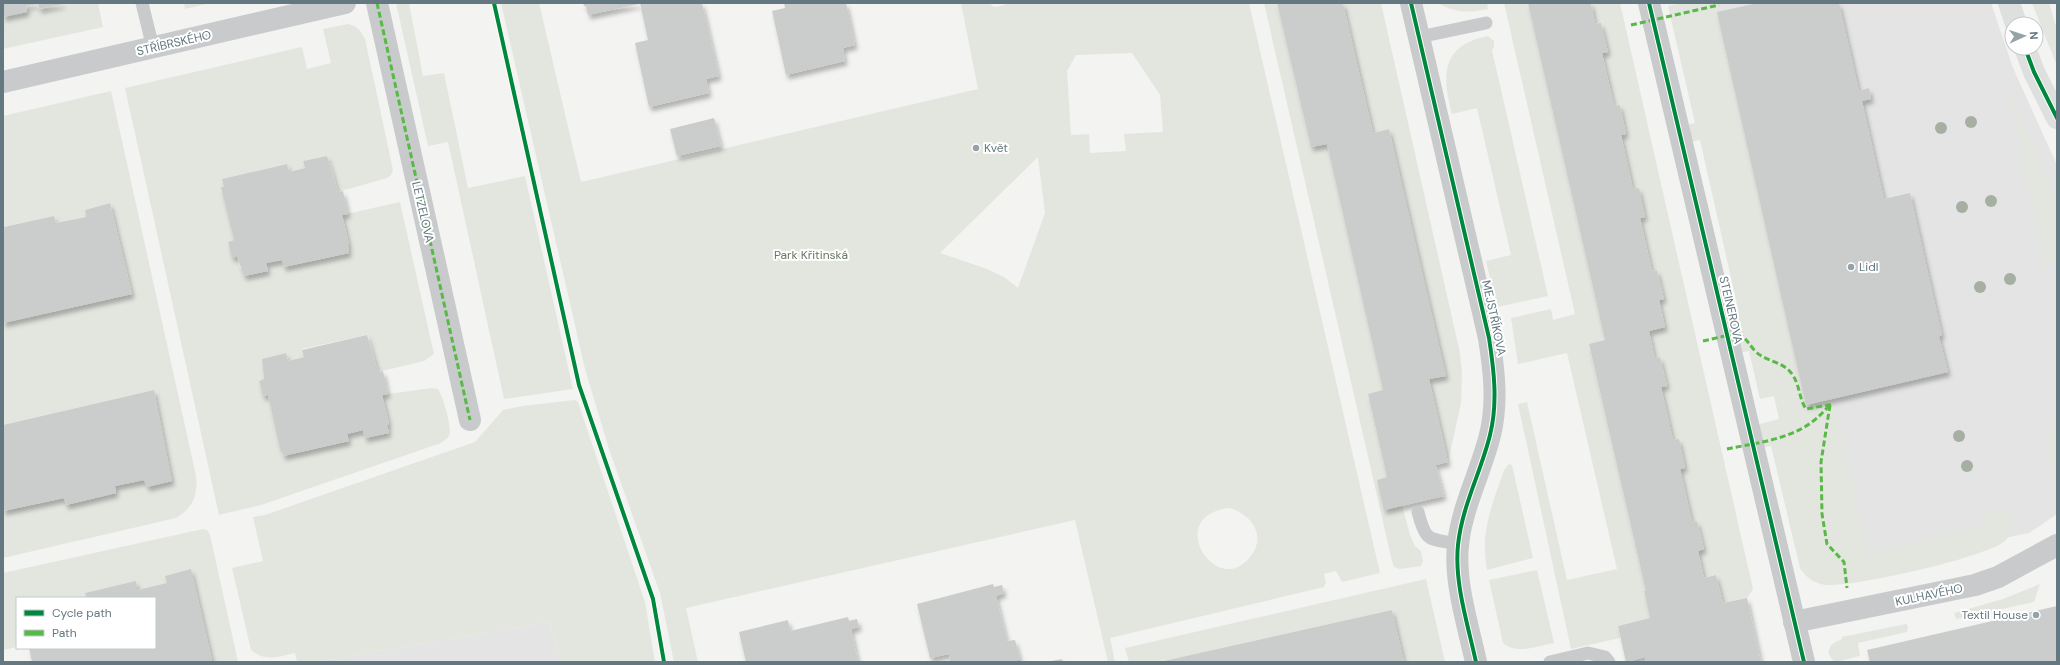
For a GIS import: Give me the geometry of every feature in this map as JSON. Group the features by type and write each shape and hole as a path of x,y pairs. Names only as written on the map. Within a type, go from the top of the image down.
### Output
{"main road":[{"path":"2009,3 2013,16"},
{"path":"2027,56 2057,118"}],"street":[{"name":"STŘÍBRSKÉHO","path":"3,82 344,3"},
{"name":"LETZELOVA","path":"377,3 470,420"},
{"name":"MEJSTŘÍKOVA","path":"1411,3 1488,330 1494,369 1494,404 1490,434 1468,496 1461,522 1458,544 1458,574 1476,662"},
{"name":"STEINEROVA","path":"1649,3 1804,662"},
{"name":"KULHAVÉHO","path":"1794,622 1975,585 1998,577 2057,545"}],"lane":[{"path":"142,3 153,48"},
{"path":"1420,37 1486,22"},
{"path":"1418,512 1425,536 1430,539 1458,544"},
{"path":"1550,662 1588,654 1605,657 1609,662"}],"shaded area":[{"path":"1700,3 1991,3 2004,41 2004,56 2009,56 2057,165 2057,514 2029,533 1827,574"},
{"path":"550,622 560,662 316,662"}],"green space":[{"path":"66,3 98,3 103,27 3,49 3,17 27,11 26,6 38,4 39,9"},
{"path":"184,3 210,3 185,9"},
{"path":"396,3 409,3 423,76 444,73 468,188 525,176 573,389 504,399 448,142 428,146"},
{"name":"Park Křitinská","path":"501,3 539,3 581,182 978,89 961,3 989,3 994,7 1005,5 1005,3 1249,3 1380,573 1342,582 1336,571 1324,574 1326,582 1324,587 1110,638 1115,662 1108,662 1075,520 686,608 698,662 674,662 660,593 609,449 585,369","holes":["1132,53 1160,95 1163,132 1124,134 1126,151 1090,153 1089,134 1071,135 1067,71 1076,55","1038,157 1045,213 1018,288 1004,277 987,269 940,253","1230,508 1245,516 1255,527 1257,534 1255,549 1250,557 1237,568 1223,568 1211,562 1202,551 1198,538 1200,525 1210,514"]},
{"path":"1264,3 1277,3 1311,147 1327,144 1383,390 1368,395 1387,477 1377,480 1402,505 1410,535 1415,546 1421,551 1423,561 1421,566 1400,569 1394,567 1392,561"},
{"path":"1343,3 1381,3 1460,353 1462,373 1461,403 1448,462 1429,379 1445,376 1389,129 1373,133"},
{"path":"1438,3 1487,3 1488,9 1462,11 1450,9"},
{"path":"1504,3 1528,3 1605,340 1589,345 1646,591 1644,592 1650,618 1618,626 1620,638 1571,649 1518,404 1527,402 1567,580 1617,569 1567,353 1518,364 1511,318 1551,309 1553,320 1575,314"},
{"path":"1591,3 1620,3 1753,589 1747,598 1723,603 1716,575 1704,578 1698,551 1704,549 1697,521 1692,522 1680,469 1685,468 1679,440 1673,440 1661,387 1667,386 1660,358 1655,359 1649,331 1665,327 1659,300 1664,299 1657,270 1652,271 1640,218 1645,217 1633,189 1621,135 1626,134 1620,105 1614,106"},
{"path":"1682,3 1715,3 1833,399 1869,553 1983,526 1981,511 2008,508 2013,514 2011,531 2006,540 1995,547 1920,570 1842,584 1827,585 1815,582 1808,578 1800,568 1771,446 1761,448 1756,425 1779,419 1774,396 1760,399 1749,351 1738,353 1730,316 1739,313 1700,140 1691,142 1687,125 1695,123 1668,6"},
{"path":"2032,3 2049,3 2057,29 2057,66 2044,33 2044,16 2037,16"},
{"path":"348,24 358,29 365,39 393,170 391,175 387,178 338,192 331,163 329,163 327,156 303,161 305,168 289,172 287,164 222,179 224,187 222,187 234,240 228,242 232,257 237,256 240,269 242,268 244,276 268,271 266,263 282,260 284,267 349,253 349,244 342,215 400,202 434,354 424,361 378,372 371,343 367,335 302,349 304,357 288,361 286,353 262,359 264,379 259,381 263,396 268,395 283,456 349,441 347,434 363,430 365,438 389,433 387,425 389,424 382,395 388,394 432,388 438,389 446,409 450,433 441,443 261,505 219,515 125,88 302,47 307,69 331,63 323,29"},
{"path":"1488,36 1494,41 1494,47 1492,50 1548,296 1497,307 1486,261 1511,255 1477,108 1452,114 1446,75 1453,54 1461,46 1473,40"},
{"path":"2005,78 2033,148 2057,196 2057,258 2045,267"},
{"path":"111,91 195,471 196,492 188,509 176,518 3,558 3,511 64,498 66,505 116,493 115,486 154,390 3,425 3,323 132,294 110,203 85,210 86,217 56,223 54,216 4,227 5,235 3,235 3,116"},
{"path":"575,400 578,402 645,602 655,662 560,662 550,622 316,662 297,662 295,653 272,658 256,654 251,650 232,568 263,561 253,517 265,515 475,442 503,410 522,406"},
{"path":"2057,427 2057,471 2047,451 2046,442 2050,431"},
{"path":"1509,464 1512,465 1533,558 1487,570 1485,543 1488,519 1504,470"},
{"path":"203,529 207,530 210,535 238,662 203,662 212,660 191,570 166,576 167,583 137,590 85,594 86,597 16,597 16,647 3,650 3,573"},
{"path":"1537,570 1554,643 1527,649 1509,647 1503,643 1489,580"},
{"path":"1426,579 1445,662 1404,662 1392,610 1161,662 1129,662 1125,648"},
{"path":"2040,584 2034,602 1956,619 1954,613 2003,599"},
{"path":"1906,624 1908,626 1907,632 1858,643 1860,656 1835,662 1829,654 1832,645 1842,639 1842,637"}],"building":[{"path":"3,3 38,4 26,6 27,12 3,17"},
{"path":"38,3 63,3 63,4 39,9"},
{"path":"583,3 639,4 588,15 586,6 584,6"},
{"path":"640,3 702,3 719,76 706,79 709,93 649,107 635,43 648,40"},
{"path":"784,3 846,3 855,45 843,48 845,61 786,75 772,11 785,8"},
{"path":"1277,3 1343,3 1373,133 1389,129 1446,376 1429,379 1448,462 1428,467 1436,466 1444,496 1384,510 1377,480 1387,477 1368,394 1383,390 1327,144 1311,147"},
{"path":"1528,3 1591,3 1595,24 1601,23 1608,52 1602,53 1614,106 1620,105 1626,134 1621,135 1633,189 1639,188 1645,217 1640,218 1652,271 1657,270 1664,299 1659,300 1665,327 1649,331 1655,359 1660,357 1667,386 1661,387 1673,440 1679,439 1685,468 1680,469 1692,522 1697,521 1704,549 1698,551 1704,578 1716,575 1723,603 1747,598 1761,662 1646,662 1645,657 1626,662 1618,626 1650,618 1644,591 1646,591 1589,344 1605,340"},
{"name":"Lidl","path":"1758,3 1839,3 1859,91 1869,88 1871,99 1862,101 1884,199 1910,193 1942,335 1939,336 1948,372 1806,405 1717,12"},
{"path":"714,118 721,146 677,156 670,129"},
{"path":"327,156 338,192 343,191 348,214 342,215 349,245 349,253 284,267 282,260 266,263 268,271 244,276 237,256 232,258 228,242 234,240 221,187 224,187 222,179 287,164 289,172 305,168 303,161"},
{"path":"110,203 132,294 3,323 4,227 54,216 56,223 86,217 85,210"},
{"path":"367,335 378,372 383,371 388,394 382,395 389,424 387,425 389,433 365,438 363,430 347,434 349,441 283,456 282,448 280,449 268,395 263,396 259,381 264,379 262,359 286,353 288,361 304,357 302,350"},
{"path":"154,390 172,481 147,487 144,480 115,486 116,493 66,505 64,498 3,511 3,425"},
{"path":"191,569 212,660 203,662 32,662 29,649 156,649 156,597 86,597 85,593 136,581 137,590 167,583 165,576"},
{"path":"993,584 994,587 1002,585 1004,593 996,596 1007,641 1015,640 1020,659 1012,662 950,662 949,654 930,658 917,604"},
{"path":"2057,606 2057,662 1870,662 1867,650"},
{"path":"1392,610 1404,662 1164,662 1164,661"},
{"path":"848,617 849,621 857,619 859,627 851,629 858,662 746,662 739,632 788,620 790,631"},
{"path":"1062,659 1063,662 1051,662 1051,661"}],"marked path":[{"path":"377,3 470,420"},
{"path":"1631,25 1719,5"},
{"path":"1703,341 1738,333 1759,355 1784,366 1792,374 1795,378 1806,409 1833,404"},
{"path":"1830,405 1821,462 1822,514 1827,544 1844,562 1847,588"},
{"path":"1727,449 1771,440 1793,433 1812,422 1830,405"}],"cycle path":[{"path":"494,3 579,385 653,599 664,662"},
{"path":"1411,3 1489,338 1494,374 1495,399 1490,435 1463,517 1457,559 1460,589 1476,662"},
{"path":"1649,3 1804,662"},
{"path":"2028,56 2034,72 2057,118"}],"place":[{"name":"Květ","path":"976,148"},
{"name":"Lidl","path":"1851,267"},
{"name":"Textil House","path":"2036,615"}]}
